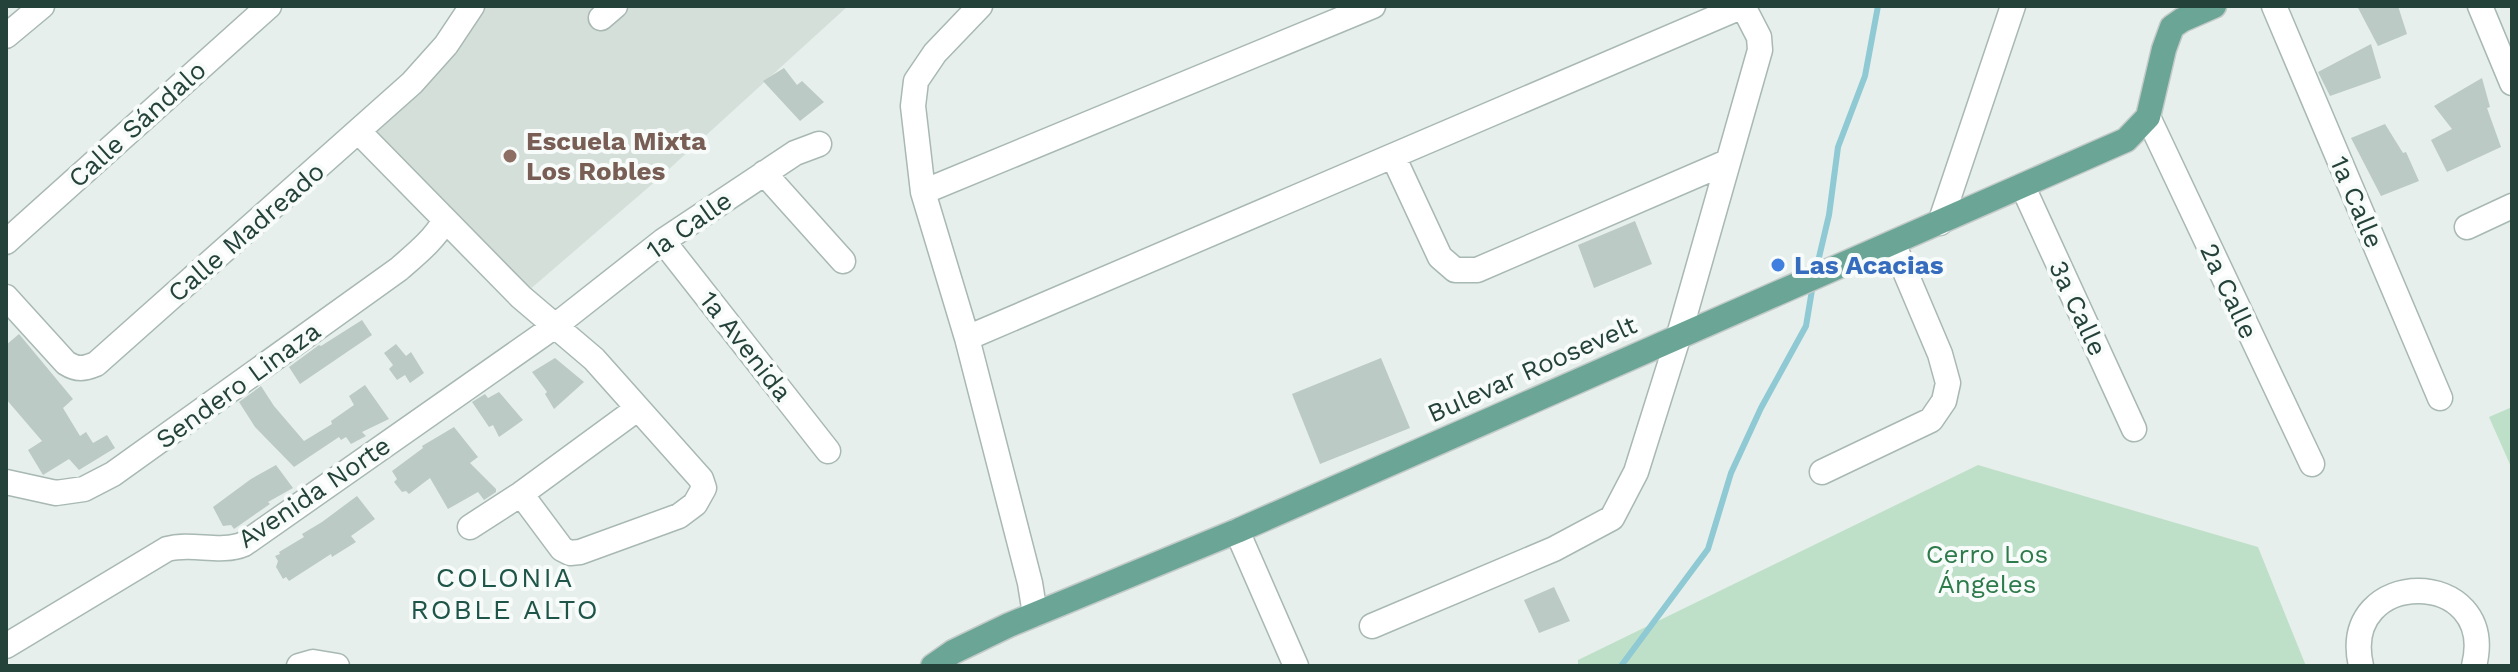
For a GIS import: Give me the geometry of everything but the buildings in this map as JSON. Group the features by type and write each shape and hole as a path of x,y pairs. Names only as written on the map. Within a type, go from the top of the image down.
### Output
{"main road":[{"path":"2148,117 2164,49 2176,16 2182,20 2214,6"},
{"name":"Bulevar Roosevelt","path":"933,666 953,652 1035,614 1237,531 2023,187 2126,140 2148,117"}],"street":[{"path":"6,36 42,6"},
{"name":"Calle Sándalo","path":"6,242 269,6"},
{"name":"Calle Madreado","path":"6,297 66,363 85,369 96,364 359,132 429,64 472,6"},
{"path":"980,6 935,53 916,81 913,106 923,192 967,338 1030,583 1035,614"},
{"path":"923,192 1373,6"},
{"path":"967,338 1743,6 1759,37 1760,50 1679,335 1636,472 1612,518 1554,549 1372,626"},
{"path":"1940,223 2013,6"},
{"name":"1a Calle","path":"2274,6 2440,398"},
{"path":"2480,6 2512,83"},
{"name":"2a Calle","path":"2148,117 2312,464"},
{"path":"359,132 521,297 560,322 701,479 704,488 695,504 679,516 570,553 562,549 521,494"},
{"name":"1a Calle","path":"560,322 663,241 795,153 819,144"},
{"path":"1393,156 1440,257 1455,270 1477,270 1727,162"},
{"path":"764,173 843,261"},
{"name":"3a Calle","path":"2023,187 2134,429"},
{"path":"2467,227 2512,206"},
{"name":"Sendero Linaza","path":"6,482 56,493 84,489 113,474 399,269 439,232 445,220"},
{"name":"1a Avenida","path":"663,241 828,451"},
{"path":"1822,472 1931,420 1944,401 1948,383 1940,354 1893,243"},
{"name":"Avenida Norte","path":"6,646 167,549 180,546 228,548 244,544 560,322"},
{"path":"470,527 521,494 637,409"},
{"path":"1237,531 1296,666"},
{"path":"2361,666 2358,652 2361,632 2370,613 2385,599 2402,591 2421,589 2440,593 2456,602 2468,616 2476,634 2478,652 2474,666"},
{"path":"299,666 313,662 337,666"}],"shaded area":[{"path":"472,6 848,6 657,180 521,297 359,132"}],"green space":[{"path":"2512,407 2512,469 2489,417"},
{"name":"Cerro Los Ángeles","path":"1978,465 2258,547 2306,666 1578,666 1578,660"}],"waterway":[{"path":"1816,270 1829,215 1838,147 1865,76 1878,6"},
{"path":"1621,666 1708,549 1731,473 1761,408 1806,326 1813,284"}],"place":[{"name":"Escuela Mixta Los Robles","path":"510,156"},
{"name":"Las Acacias","path":"1778,265"}],"district":[{"name":"COLONIA ROBLE ALTO","path":"505,593"}]}
